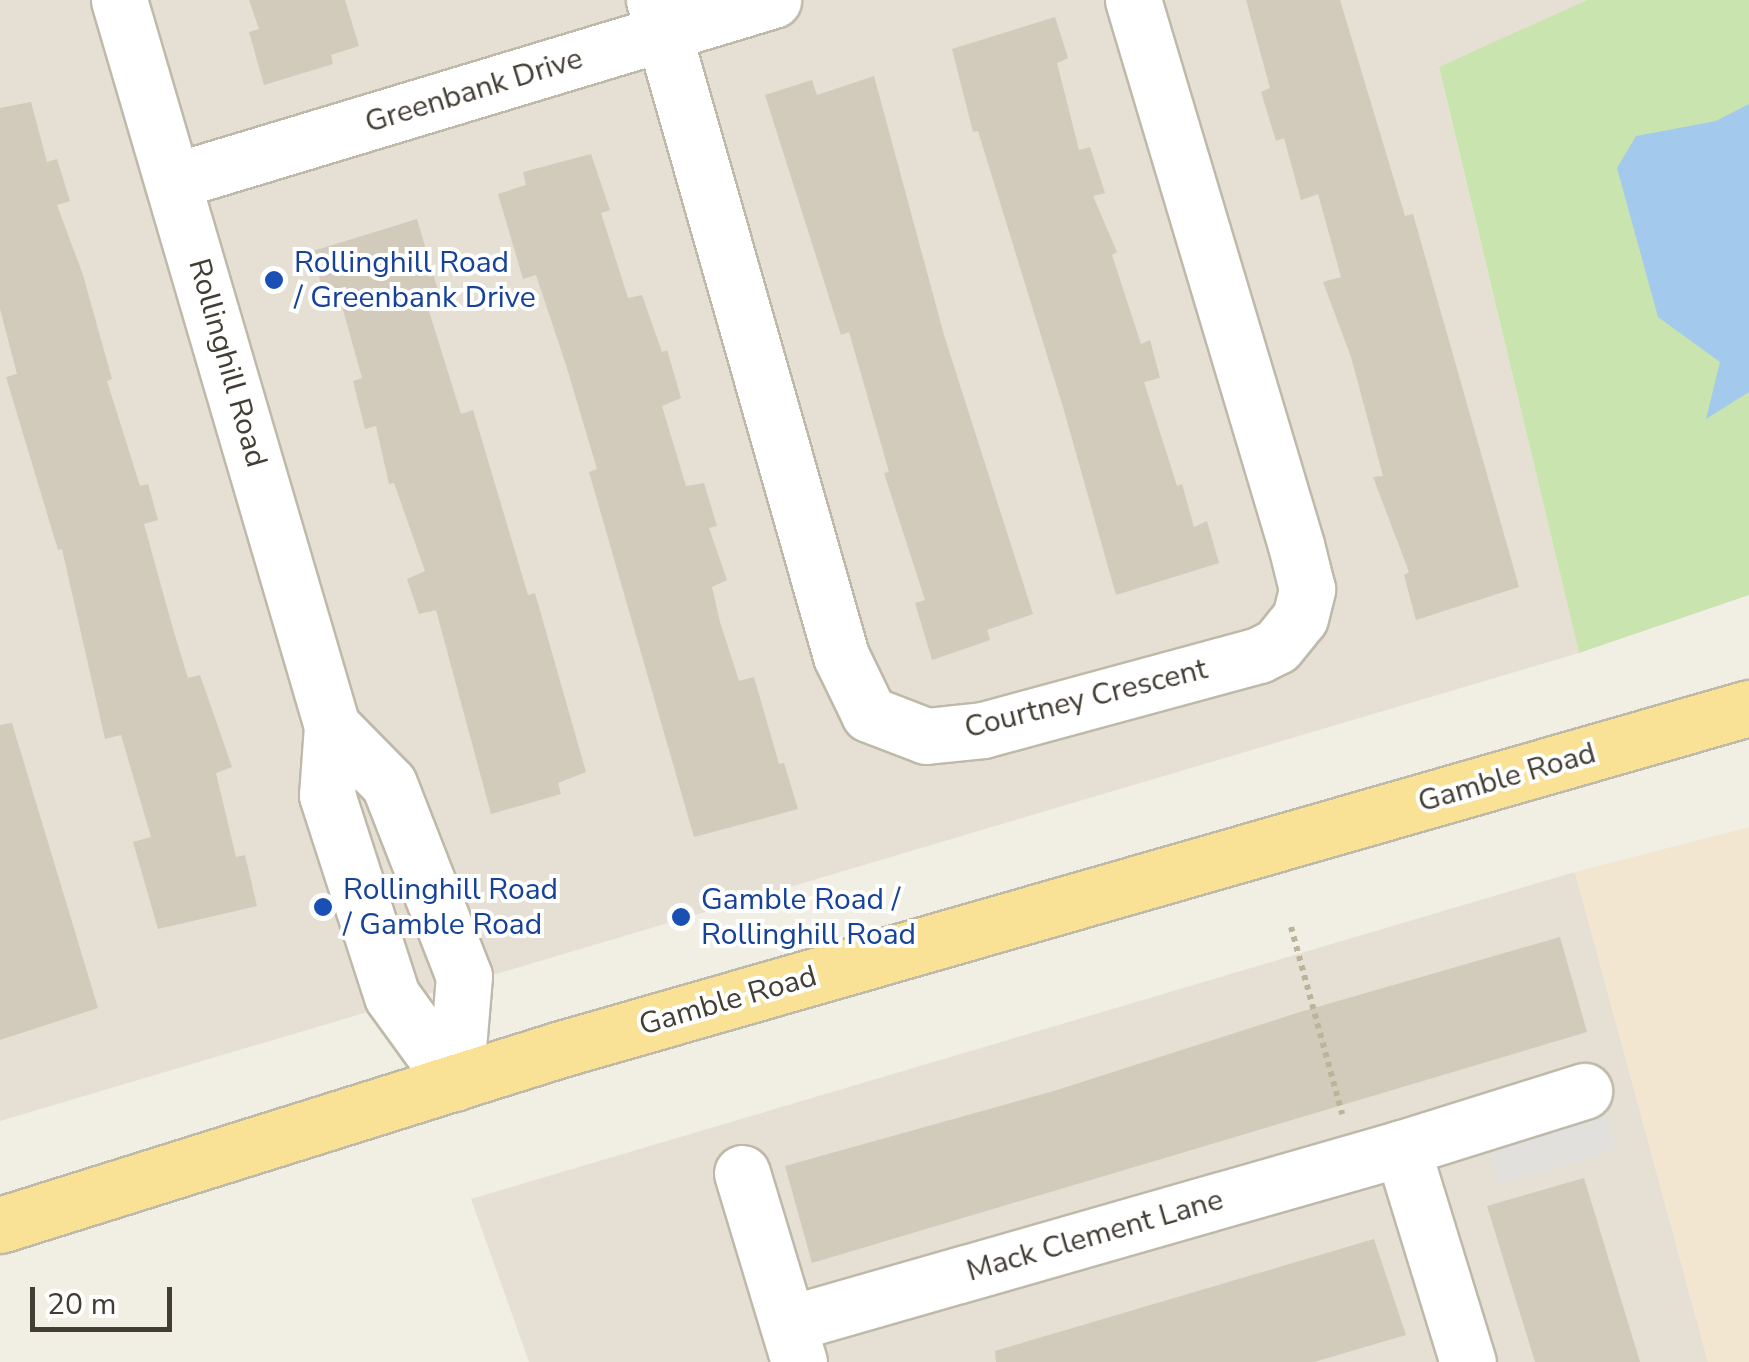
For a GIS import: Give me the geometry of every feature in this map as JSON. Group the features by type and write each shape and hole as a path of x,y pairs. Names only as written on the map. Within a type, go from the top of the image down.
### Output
{"main road":[{"name":"Gamble Road","path":"0,1224 454,1082 1749,708"}],"street":[{"name":"Rollinghill Road","path":"120,0 332,726 327,795 392,996 454,1082"},
{"name":"Greenbank Drive","path":"174,182 658,17 773,0"},
{"name":"Courtney Crescent","path":"658,17 841,656 868,714 926,736 983,730 1259,655 1277,646 1300,618 1307,589 1296,545 1133,0"},
{"name":"Rollinghill Road","path":"332,726 389,784 464,976 454,1082"},
{"name":"Mack Clement Lane","path":"742,1173 794,1343 1584,1090"},
{"path":"1402,1148 1468,1362"}],"path":[{"path":"1291,927 1343,1116"}],"shaded area":[{"path":"0,0 1587,0 1439,68 1579,653 0,1121"},
{"path":"1749,827 1749,1362 1708,1362 1575,872"},
{"path":"1575,872 1708,1362 529,1362 471,1199"},
{"path":"1604,1109 1616,1149 1499,1185 1486,1145"}],"green space":[{"path":"1587,0 1749,0 1749,595 1579,653 1439,67"}],"water":[{"path":"1749,104 1749,392 1706,419 1720,362 1658,317 1617,168 1636,136 1716,121"}],"building":[{"path":"249,0 345,0 359,46 331,55 333,64 264,85 249,32 259,29"},
{"path":"1246,0 1340,0 1405,216 1413,214 1519,587 1416,620 1404,575 1409,572 1373,477 1383,476 1351,357 1323,282 1341,277 1318,194 1301,200 1284,138 1276,141 1261,92 1270,88"},
{"path":"1055,17 1068,58 1057,63 1079,150 1090,147 1105,193 1093,196 1117,252 1112,255 1141,344 1150,340 1160,378 1144,382 1177,486 1182,484 1194,527 1207,521 1219,563 1116,595 978,131 973,132 952,49"},
{"path":"874,76 944,335 1033,614 987,630 990,640 932,660 915,603 925,600 884,473 889,472 849,332 841,335 765,95 812,80 817,95"},
{"path":"31,102 47,162 57,159 70,201 57,205 83,275 112,379 107,381 140,486 148,484 158,520 144,524 173,629 188,678 200,675 232,767 216,773 236,857 245,855 257,906 158,929 133,842 151,837 121,735 105,739 62,549 58,550 6,377 17,374 0,309 0,108"},
{"path":"591,154 610,210 601,213 628,298 642,295 662,352 667,350 681,398 662,406 686,486 704,483 717,526 709,528 727,580 712,587 720,622 739,681 754,677 779,764 784,763 798,809 694,837 589,472 597,469 566,365 536,275 523,279 498,194 526,185 523,172"},
{"path":"417,219 442,304 428,308 461,414 473,410 528,595 535,593 586,772 558,783 561,794 491,814 436,610 419,614 407,579 425,571 394,483 389,484 376,426 365,429 353,381 362,378 337,288 323,293 313,251"},
{"path":"12,723 98,1008 0,1040 0,725"},
{"path":"1560,937 1587,1032 812,1263 785,1166 1054,1091 1300,1012"},
{"path":"1584,1178 1640,1362 1535,1362 1487,1206"},
{"path":"1374,1239 1406,1335 1314,1362 996,1362 995,1351"}],"place":[{"name":"Rollinghill Road / Greenbank Drive","path":"274,280"},
{"name":"Rollinghill Road / Gamble Road","path":"323,907"},
{"name":"Gamble Road / Rollinghill Road","path":"681,917"}]}
